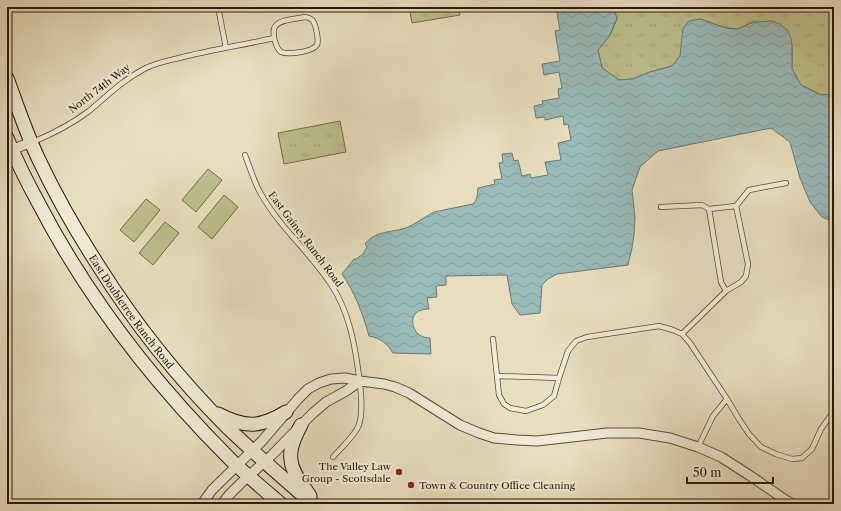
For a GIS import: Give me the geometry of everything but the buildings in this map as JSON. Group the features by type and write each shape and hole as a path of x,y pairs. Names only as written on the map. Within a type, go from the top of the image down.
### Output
{"main road":[{"name":"East Doubletree Ranch Road","path":"7,78 31,142 65,211 86,248 130,313 179,376 210,409 264,462 314,504"},
{"name":"East Doubletree Ranch Road","path":"8,148 55,234 82,278 123,338 162,387 206,435 236,465 281,504"},
{"path":"210,409 232,420 253,425 270,421 286,412"},
{"path":"301,424 293,442 291,460 295,473 314,504"}],"street":[{"name":"North 74th Way","path":"8,148 31,142"},
{"path":"202,504 212,490 262,441 301,395 319,383 331,379 347,379 395,387 409,393 460,425 494,438 537,440 607,433 639,433 670,438 698,447 721,457 794,504"},
{"path":"222,504 229,495 274,453 301,424 326,402 360,381"}],"lane":[{"path":"218,7 226,48"},
{"path":"308,18 315,24 318,44 314,48 288,54 278,50 274,38 274,27 281,21 308,18"},
{"name":"North 74th Way","path":"31,142 72,123 108,93 131,76 146,68 161,62 199,52 274,38"},
{"name":"East Gainey Ranch Road","path":"245,155 254,181 267,204 324,275 338,298 349,323 360,381 360,423 355,432 333,457"},
{"path":"661,207 702,205 709,210 736,206 750,190 786,183"},
{"path":"682,334 726,290 741,282 746,276 748,264 736,206"},
{"path":"709,210 721,282 726,290"},
{"path":"493,339 499,395 504,404 510,408 526,411 543,405 554,396 558,378 568,351 576,341 586,337 659,326 682,334 690,343 727,399 738,419 761,447 792,459 802,458 812,449 821,429 834,411"},
{"path":"497,376 558,378"},
{"path":"698,447 713,416 727,399"}],"green space":[{"path":"409,7 458,7 460,15 412,23"},
{"path":"613,7 834,7 834,94 821,95 801,85 792,69 792,45 753,22 738,29 726,28 700,19 680,56 672,66 650,72 633,79 619,80 602,68 598,50 610,35 617,19"},
{"path":"340,121 346,152 284,164 278,133"},
{"path":"208,169 222,180 196,212 182,200"},
{"path":"224,195 238,207 212,239 198,227"},
{"path":"146,199 160,210 134,242 120,230"},
{"path":"165,222 179,233 153,265 139,253"}],"water":[{"path":"556,7 613,7 617,18 610,35 598,50 602,68 619,80 633,79 650,72 672,66 680,56 683,28 689,21 700,19 726,28 738,29 753,22 772,21 780,24 788,31 791,38 792,69 801,85 821,95 834,94 834,222 822,217 810,202 800,178 790,142 771,128 658,151 640,167 632,190 635,217 634,235 628,265 557,274 548,279 542,285 540,313 520,315 512,304 507,275 446,276 446,285 436,286 437,297 427,298 429,309 419,311 413,318 416,332 424,337 430,338 431,354 393,353 383,342 377,338 369,336 358,304 342,274 354,259 363,254 367,247 365,244 375,236 381,233 406,228 434,212 473,204 477,198 478,188 495,184 494,180 502,179 499,163 503,162 502,154 512,153 514,161 518,160 522,176 530,174 531,178 548,175 545,162 561,160 558,143 571,140 568,124 564,125 563,116 545,120 545,117 536,118 534,106 543,104 542,101 559,98 558,89 562,88 559,72 544,75 542,64 560,61 555,31 560,30"}],"place":[{"name":"The Valley Law Group - Scottsdale","path":"399,472"},
{"name":"Town & Country Office Cleaning","path":"411,485"}]}
